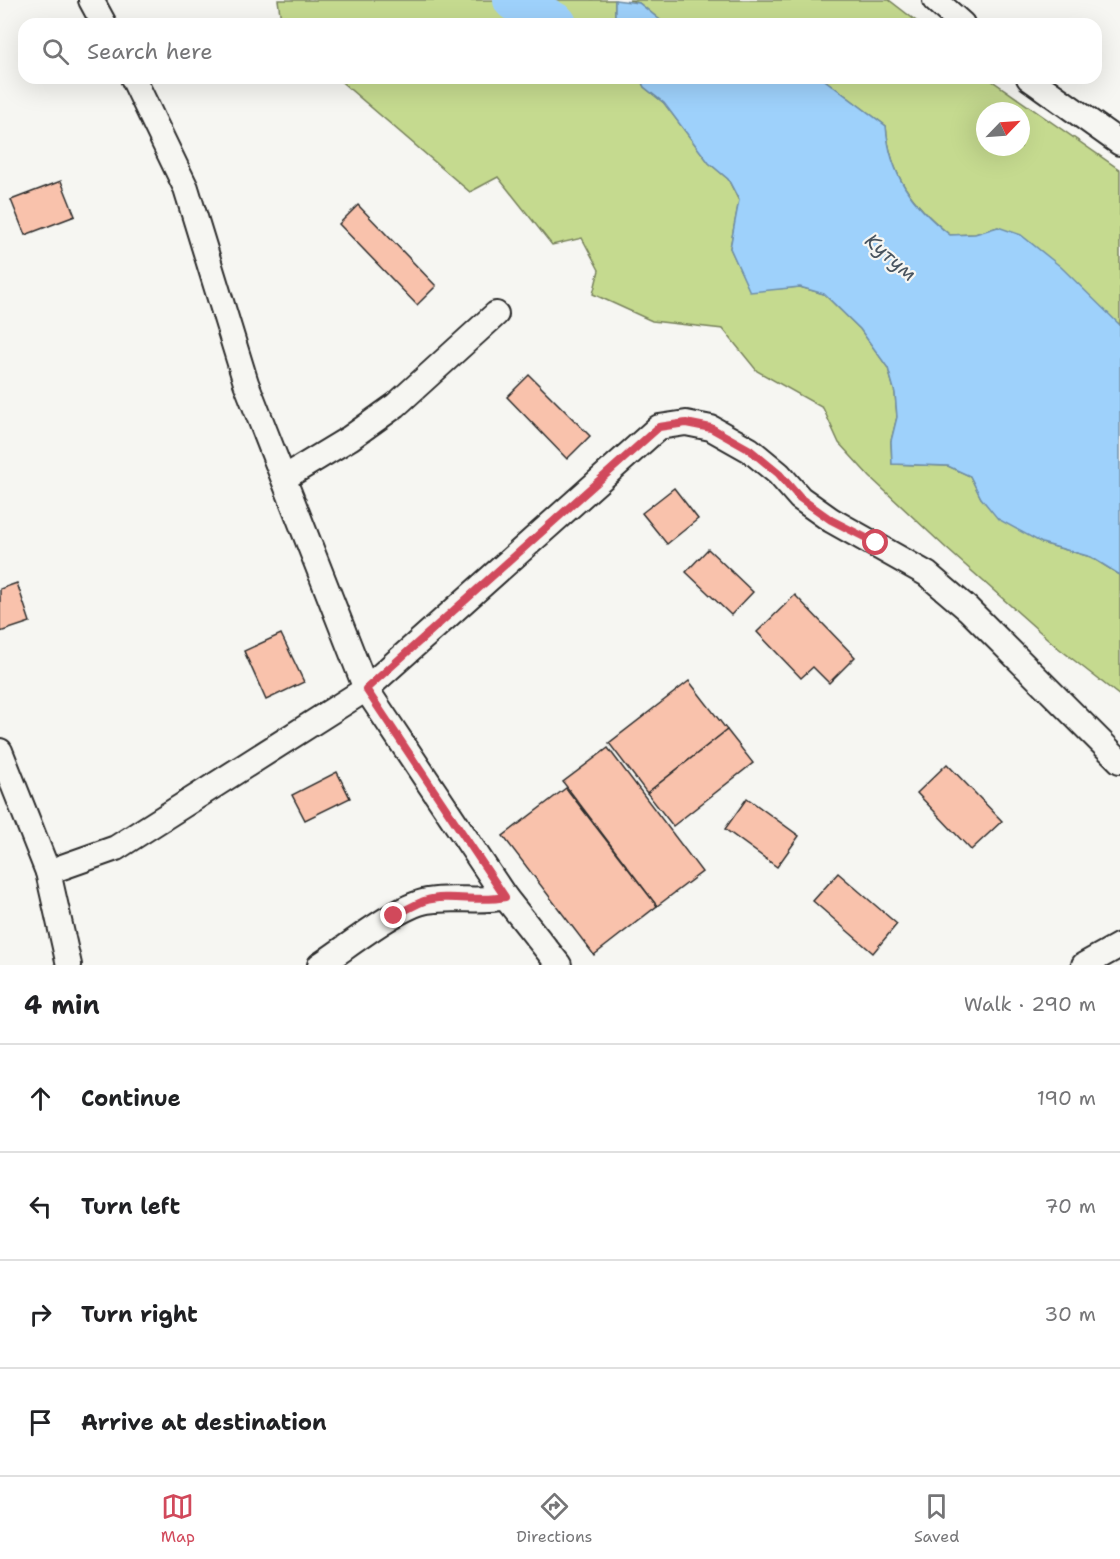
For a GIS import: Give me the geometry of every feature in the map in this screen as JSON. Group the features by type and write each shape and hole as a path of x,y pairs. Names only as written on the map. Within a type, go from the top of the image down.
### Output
{"street":[{"path":"91,0 101,18"},
{"path":"935,0 955,18"},
{"path":"136,84 186,188 209,256 228,330 366,689 505,897 559,965"},
{"path":"1037,84 1120,143"},
{"path":"284,478 350,438 396,405 496,314"},
{"path":"48,872 116,848 366,689 659,427 686,423 711,428 750,450 779,474 800,498 831,520 927,574 968,609 1120,762"},
{"path":"0,751 48,872 69,965"},
{"path":"320,965 394,916 425,901 460,898 484,901 505,897"},
{"path":"1084,965 1120,945"}],"green space":[{"path":"278,0 615,0 615,18 281,18"},
{"path":"629,0 889,0 912,18 658,18 639,3"},
{"path":"344,84 643,84 664,103 709,163 728,179 739,201 730,248 750,291 800,287 824,294 860,329 888,368 895,393 897,417 891,441 892,464 948,466 970,476 981,498 1042,543 1091,557 1120,575 1120,696 1057,647 870,477 839,443 823,408 757,371 723,329 652,321 593,294 599,270 582,238 552,245 498,177 470,192"},
{"path":"830,84 997,84 1022,102 976,102 976,156 1030,156 1030,107 1120,170 1120,325 998,227 975,234 950,235 914,200 905,188 892,160 886,126"}],"water":[{"path":"615,0 639,3 658,18 615,18"},
{"path":"643,84 830,84 886,126 892,160 905,188 914,201 950,235 975,234 998,227 1021,235 1061,267 1120,325 1120,575 1091,557 1042,543 998,519 981,498 970,476 948,466 892,464 891,441 897,417 895,393 888,368 860,329 824,294 800,287 750,292 730,248 739,200 728,179 709,163 664,103"}],"building":[{"path":"61,181 75,216 25,235 11,200"},
{"path":"358,205 436,286 417,305 339,224"},
{"path":"529,375 590,436 567,459 507,397"},
{"path":"674,488 698,519 667,544 642,513"},
{"path":"708,549 753,592 731,615 686,572"},
{"path":"17,583 30,622 0,632 0,589"},
{"path":"795,595 855,657 829,683 813,667 801,678 757,632"},
{"path":"281,634 304,682 266,700 244,651"},
{"path":"689,681 727,730 647,793 609,743"},
{"path":"727,730 753,763 673,826 647,793"},
{"path":"608,748 702,872 657,906 563,782"},
{"path":"947,764 1002,821 971,850 917,793"},
{"path":"337,772 350,798 305,820 292,795"},
{"path":"566,788 657,906 594,955 503,836"},
{"path":"747,798 799,836 777,867 725,829"},
{"path":"838,873 897,924 873,953 813,901"}],"waterway":[{"name":"Кутум","path":"514,0 546,18"}],"route":[{"path":"394,916 425,901 460,898 484,901 505,897 366,689 659,427 686,423 711,428 750,450 779,474 800,498 831,520 876,543"}]}
